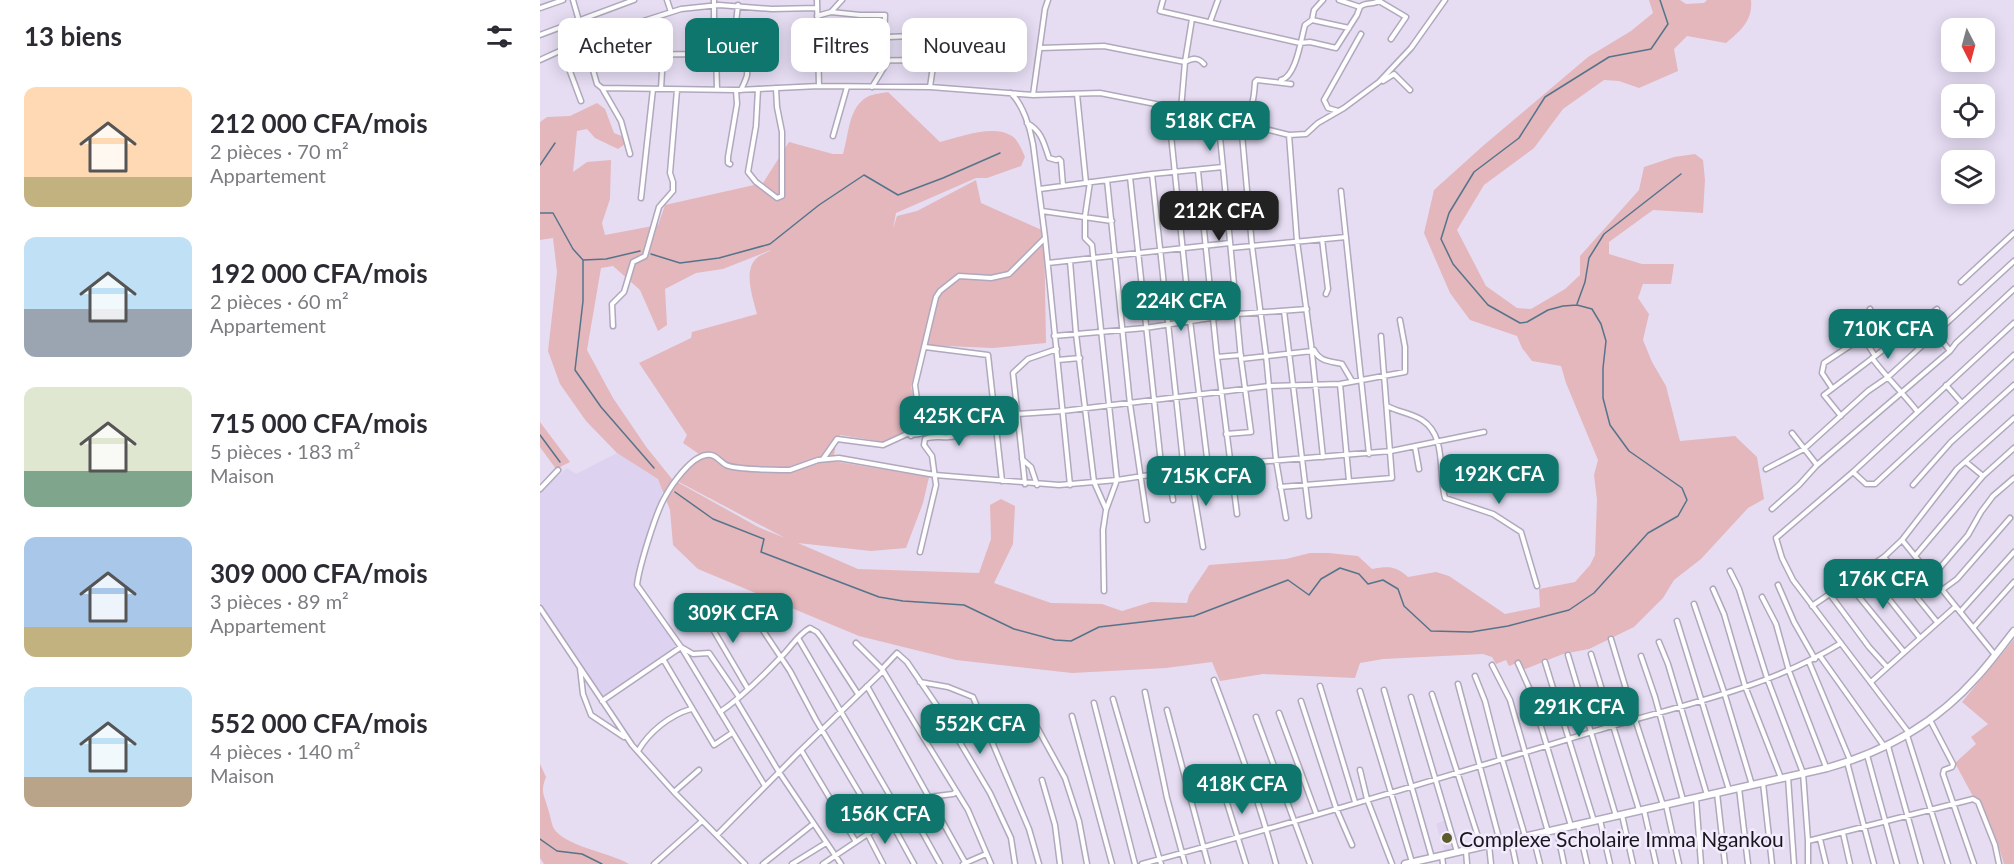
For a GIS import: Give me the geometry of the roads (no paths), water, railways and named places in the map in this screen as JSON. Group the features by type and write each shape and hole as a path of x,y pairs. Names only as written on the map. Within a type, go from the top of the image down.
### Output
{"highway":[{"path":"1405,864 1827,768 1867,755 1908,735 1930,720 1963,692 2014,631"}],"street":[{"path":"540,8 563,0"},
{"path":"573,0 580,18"},
{"path":"583,18 634,0"},
{"path":"667,0 671,12"},
{"path":"817,0 817,16 831,12 885,15 885,18"},
{"path":"831,12 842,0"},
{"path":"1033,94 1048,0"},
{"path":"1163,0 1160,11 1300,43 1310,42 1336,48 1360,7 1380,0 1406,17 1391,39"},
{"path":"1210,22 1218,0"},
{"path":"1276,81 1287,79 1290,75 1305,25 1312,20 1314,10 1323,0"},
{"path":"1339,0 1360,7"},
{"path":"1379,82 1411,48 1445,0"},
{"path":"714,3 714,18"},
{"path":"652,18 714,3 772,9 817,8"},
{"path":"737,18 738,5"},
{"path":"1181,109 1192,19"},
{"path":"1312,20 1349,28"},
{"path":"540,35 558,28"},
{"path":"1339,111 1331,110 1324,100 1360,34"},
{"path":"1040,48 1104,45 1185,62 1194,58 1204,64"},
{"path":"540,60 558,52"},
{"path":"570,72 581,101"},
{"path":"593,72 597,84 602,88 621,122 630,154"},
{"path":"661,89 662,72"},
{"path":"716,72 717,89"},
{"path":"730,164 728,156 739,90 747,72"},
{"path":"819,72 819,86"},
{"path":"872,87 881,72"},
{"path":"930,87 932,72"},
{"path":"602,88 739,90 819,86 930,87 1033,94 1114,95 1289,135 1306,134 1318,123 1394,74 1410,90"},
{"path":"1241,123 1248,116 1254,100 1255,82 1259,79 1291,84"},
{"path":"833,136 847,87"},
{"path":"758,89 756,126 748,172 756,182 777,198 782,196 781,126 776,88"},
{"path":"641,198 653,89"},
{"path":"613,326 612,304 624,291 631,264 645,256 659,207 673,191 670,173 677,90"},
{"path":"1010,93 1019,103 1027,123 1033,144 1040,189 1070,484"},
{"path":"1077,94 1088,183 1085,238 1091,243 1093,258 1117,480 1106,510 1103,530 1104,591"},
{"path":"1168,106 1198,395 1208,466"},
{"path":"1218,117 1241,357 1251,432 1226,434"},
{"path":"1027,123 1043,139 1049,158 1061,161 1063,186"},
{"path":"1241,123 1276,460 1286,518"},
{"path":"1289,135 1298,241 1323,457"},
{"path":"1040,189 1152,174 1223,168"},
{"path":"1198,171 1217,357 1237,514"},
{"path":"1152,174 1176,398 1187,471 1203,547"},
{"path":"1130,177 1162,474"},
{"path":"1107,180 1130,404 1147,520"},
{"path":"1341,191 1370,453"},
{"path":"1042,211 1112,221"},
{"path":"1961,282 2014,233"},
{"path":"910,436 920,414 915,388 932,314 940,291 960,276 990,278 1009,274 1046,237"},
{"path":"1048,263 1137,252 1206,246 1252,246 1346,237"},
{"path":"1322,239 1328,289 1326,294"},
{"path":"1070,261 1076,334 1094,482 1106,510"},
{"path":"1766,469 1804,449 1868,391 1887,378 2014,261"},
{"path":"1772,509 1817,465 1950,351 2014,289"},
{"path":"1054,336 1145,328 1237,314 1307,309"},
{"path":"1870,309 1879,328"},
{"path":"1840,416 1824,397 1832,388 1937,309"},
{"path":"1284,311 1309,516"},
{"path":"822,459 837,440 883,445 907,434 910,436 928,432 966,404 1017,414 1063,411 1269,387 1340,384 1406,372 1405,347 1400,320"},
{"path":"1832,388 1821,373 1824,363 1863,337 1897,320"},
{"path":"1947,864 1908,735 1786,569 1776,538 1853,472 2014,323"},
{"path":"1936,333 1950,351"},
{"path":"1280,487 1392,478 1381,336"},
{"path":"1863,337 1887,378 1917,411"},
{"path":"1311,344 1320,358 1328,363 1341,364 1352,381"},
{"path":"925,347 988,355 1002,481"},
{"path":"1025,484 1013,371 1028,359 1057,349"},
{"path":"1217,357 1312,351"},
{"path":"1853,472 1866,484 1875,484 2014,354"},
{"path":"1058,360 1080,358"},
{"path":"1340,384 1349,481"},
{"path":"1947,384 1961,402"},
{"path":"1913,485 1951,442 2013,388"},
{"path":"1387,406 1422,420 1438,442 1445,498 1493,514 1521,532 1538,586"},
{"path":"920,552 936,484 932,456 924,445 926,438 960,435 995,417"},
{"path":"1812,606 1884,557 1902,540 1957,469 2014,418"},
{"path":"765,786 681,647 637,585 644,555 663,500 682,472 705,455 714,456 728,466 774,470 790,470 822,459 839,458 935,475 1037,485 1117,480 1208,466 1391,451 1484,432"},
{"path":"1792,433 1817,465"},
{"path":"1415,447 1419,469"},
{"path":"1916,556 1983,476 2014,448"},
{"path":"1022,458 1031,467 1037,485"},
{"path":"1966,462 1983,476"},
{"path":"540,489 558,470"},
{"path":"1169,473 1173,500"},
{"path":"1932,577 1968,535 1993,496 2014,478"},
{"path":"1942,590 1957,579 2010,518"},
{"path":"1902,540 1995,655"},
{"path":"1960,612 2014,552"},
{"path":"1884,557 1938,622"},
{"path":"1865,569 1920,638"},
{"path":"1730,571 1743,599 1767,678 1803,773 1808,864"},
{"path":"1846,581 1904,652"},
{"path":"1973,628 2014,582"},
{"path":"1778,585 1794,622 1817,658 1886,746 1921,864"},
{"path":"1713,588 1724,614 1745,686 1784,777 1794,864"},
{"path":"1829,593 1869,647 1887,667"},
{"path":"1762,597 1776,624 1788,670 1827,768"},
{"path":"1694,604 1752,785"},
{"path":"1871,682 1955,606"},
{"path":"540,608 627,738 674,792 743,863"},
{"path":"701,609 748,689"},
{"path":"750,611 790,671 879,826"},
{"path":"1677,621 1729,790"},
{"path":"720,712 738,699 810,628 817,632 858,694"},
{"path":"798,638 900,813"},
{"path":"1611,639 1635,719 1665,805 1679,864"},
{"path":"1659,642 1668,664 1707,796"},
{"path":"856,643 882,670 968,810 991,864"},
{"path":"1142,864 1160,862 1182,853 1435,780 1745,686 1809,662 1841,643"},
{"path":"602,701 681,647"},
{"path":"681,647 693,654 709,653 779,772 840,864"},
{"path":"717,835 801,749 867,686 895,655 900,654 946,719 990,793 1011,838 1015,864"},
{"path":"1592,654 1656,864"},
{"path":"1568,655 1633,864"},
{"path":"1641,656 1683,801"},
{"path":"663,659 714,745 732,733"},
{"path":"1545,662 1568,740 1597,820 1610,864"},
{"path":"1809,662 1849,761 1874,864"},
{"path":"1518,663 1530,690 1587,864"},
{"path":"1492,665 1510,700 1548,831"},
{"path":"580,667 583,694 591,715 627,738"},
{"path":"1475,676 1485,701 1525,837"},
{"path":"1214,680 1266,828 1276,864"},
{"path":"920,682 948,687 973,697 1029,829 1039,864"},
{"path":"1458,684 1501,843"},
{"path":"867,686 965,864 987,854"},
{"path":"1320,686 1355,802"},
{"path":"1384,690 1432,858"},
{"path":"1359,691 1412,862"},
{"path":"1145,692 1167,798 1185,864"},
{"path":"1432,694 1481,847"},
{"path":"1411,697 1457,852"},
{"path":"1113,699 1160,862"},
{"path":"1300,701 1336,808 1352,845"},
{"path":"1094,703 1135,864"},
{"path":"638,751 652,732 678,714 692,709"},
{"path":"1027,709 1065,778 1079,821 1087,864"},
{"path":"1167,710 1208,864"},
{"path":"1280,713 1316,813"},
{"path":"1072,716 1112,864"},
{"path":"1256,717 1310,864"},
{"path":"1930,720 1953,764 1943,772 1974,864"},
{"path":"801,749 856,842"},
{"path":"1867,755 1897,864"},
{"path":"674,792 699,770"},
{"path":"1360,770 1367,799 1392,864"},
{"path":"1218,774 1246,864"},
{"path":"1041,780 1055,825 1060,864"},
{"path":"1763,783 1772,864"},
{"path":"1739,788 1748,864"},
{"path":"823,864 929,796 956,792"},
{"path":"1717,793 1725,864"},
{"path":"1696,798 1701,864"},
{"path":"1808,841 1973,799 1978,802 2000,864"},
{"path":"909,808 940,864"},
{"path":"890,820 914,864"},
{"path":"654,864 702,821"},
{"path":"763,864 813,824"},
{"path":"1557,829 1564,864"},
{"path":"1844,833 1850,864"},
{"path":"868,835 883,864"},
{"path":"1533,835 1540,864"},
{"path":"1820,838 1826,864"},
{"path":"1511,840 1516,864"},
{"path":"792,864 826,843"},
{"path":"1490,845 1491,864"},
{"path":"1466,851 1467,864"},
{"path":"1442,856 1443,864"}],"waterway":[{"path":"675,492 713,519 764,539 761,552 879,597 964,605 1014,629 1055,640 1071,641 1099,627 1194,616 1288,580 1309,595 1321,579 1340,568 1359,574 1368,584 1383,580 1398,589 1404,606 1431,631 1471,632 1508,626 1569,610 1594,593 1648,533 1678,516 1687,500 1682,488 1629,451 1610,425 1603,398 1606,341 1601,324 1592,309 1577,305 1563,306 1520,323 1488,305 1453,264 1441,239 1449,213 1474,172 1519,138 1545,97 1609,57 1651,49 1668,24 1660,0"},
{"path":"540,165 555,143"},
{"path":"651,254 680,263 719,258 770,244 819,205 864,175 898,195 1000,153"},
{"path":"1577,304 1585,282 1589,258 1604,234 1681,174"},
{"path":"540,213 553,213 573,249 583,260 606,259 640,251"},
{"path":"583,260 583,301 575,370 601,407 654,468"},
{"path":"540,435 560,462"},
{"path":"540,839 557,851 582,854 602,864"}],"place":[{"name":"Complexe Scholaire Imma Ngankou","path":"1447,838"}]}
